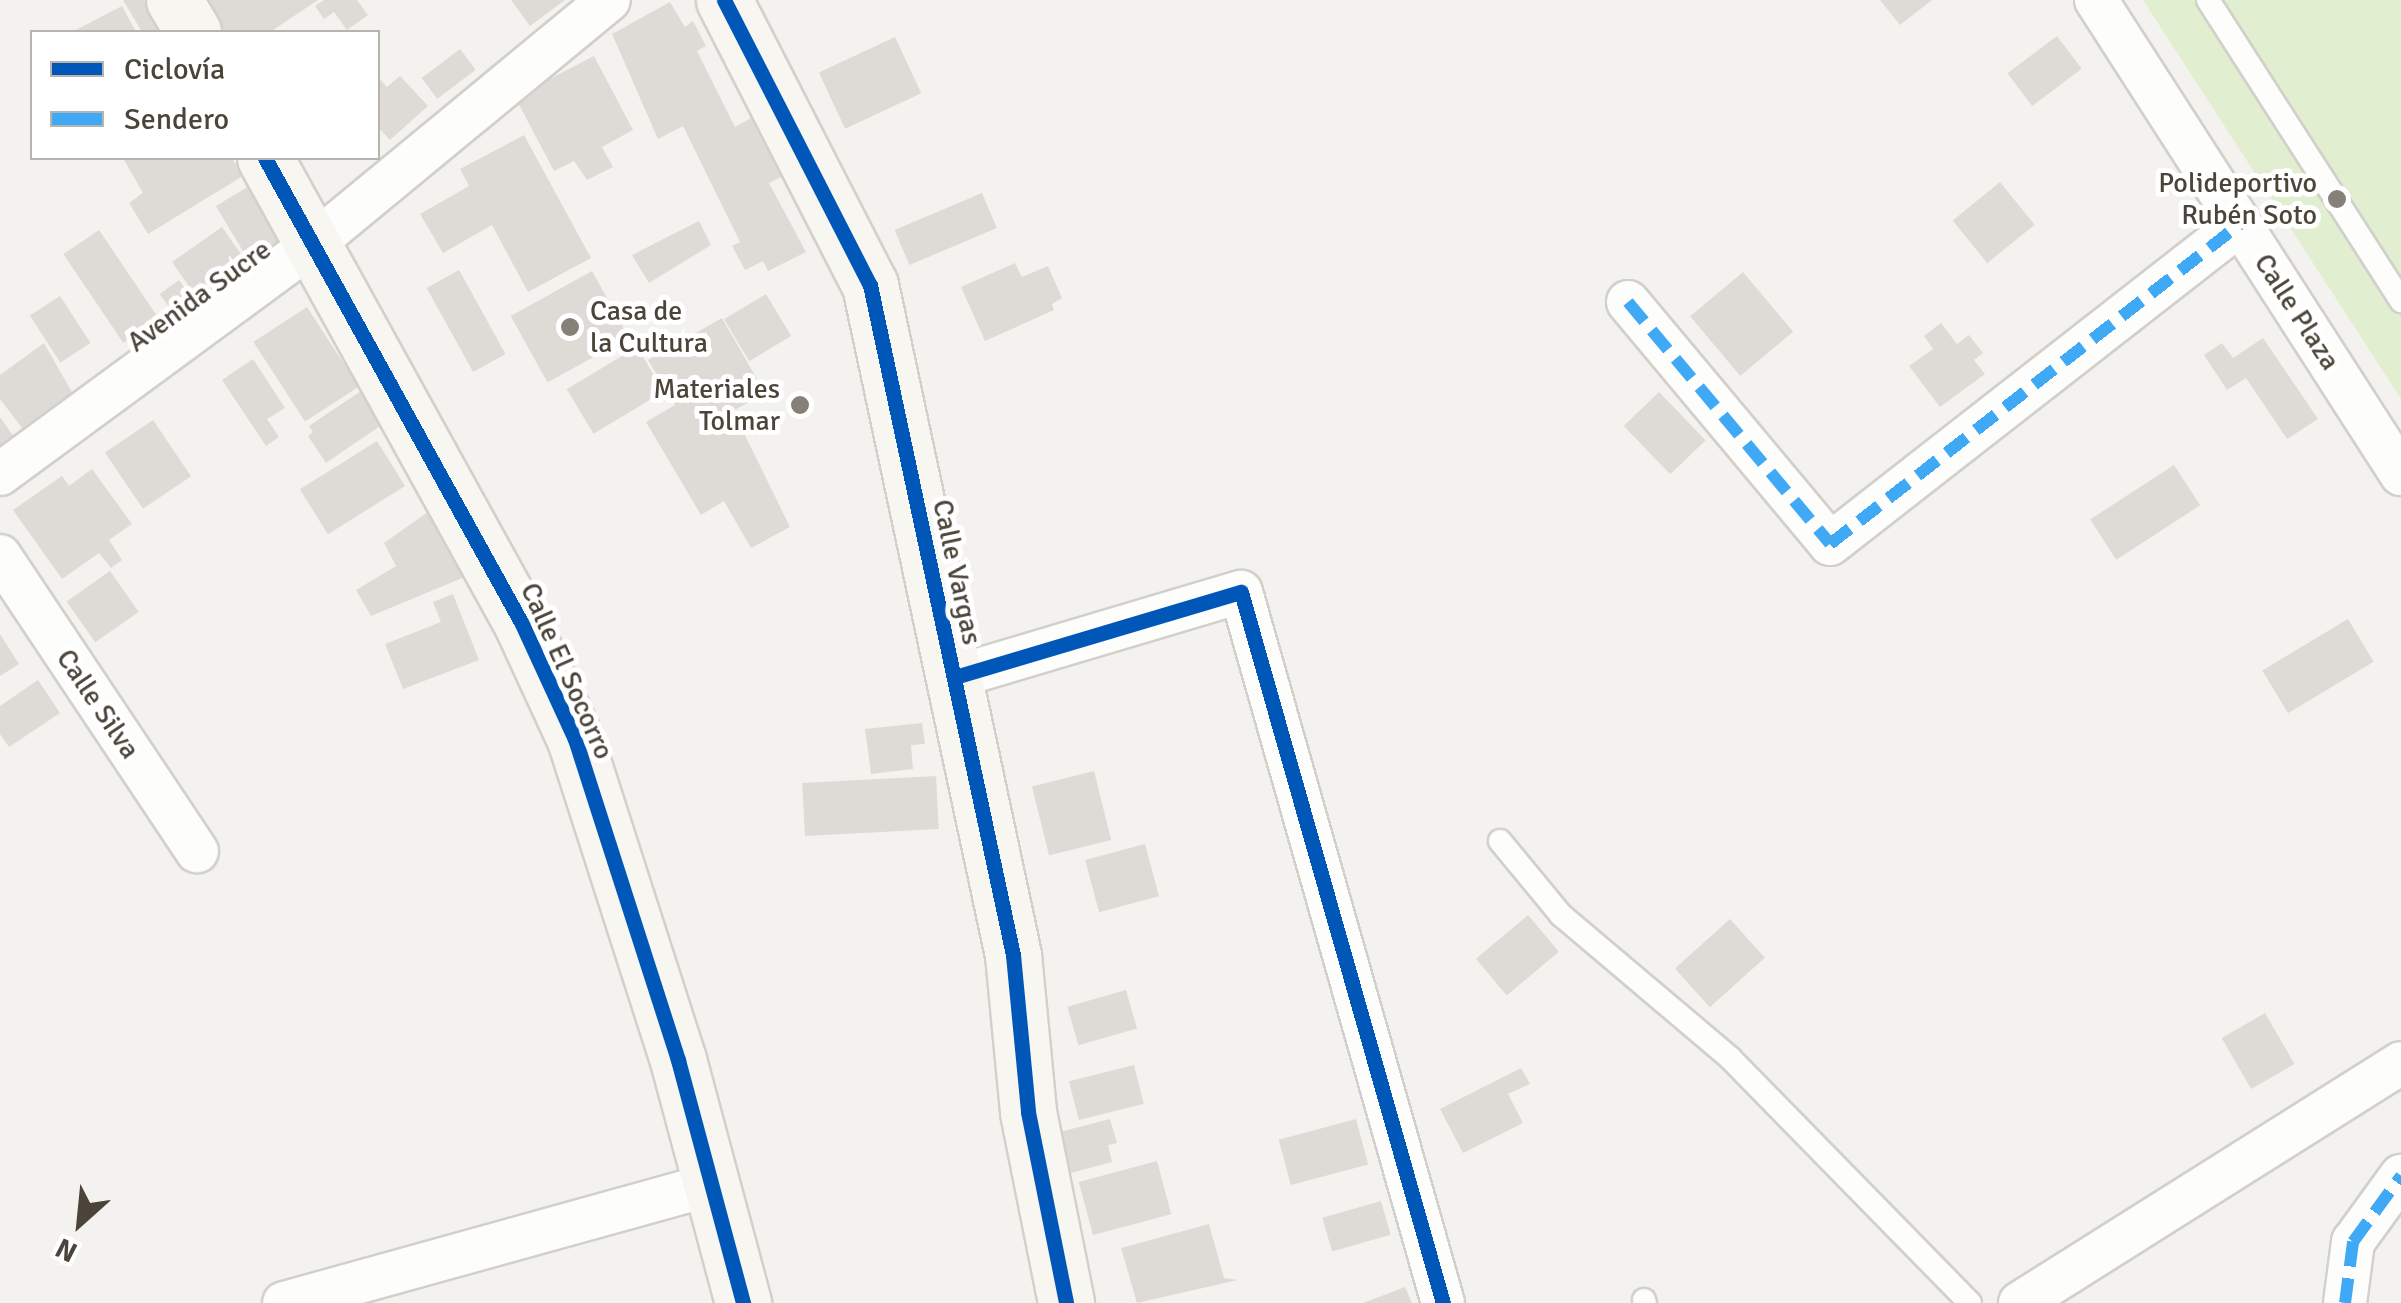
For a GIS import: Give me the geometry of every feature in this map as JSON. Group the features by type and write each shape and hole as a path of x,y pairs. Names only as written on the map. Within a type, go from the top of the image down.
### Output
{"street":[{"path":"174,0 192,30"},
{"name":"Avenida Sucre","path":"0,474 314,243 609,0"},
{"name":"Calle Vargas","path":"724,0 870,285 1013,955 1028,1112 1066,1303"},
{"name":"Calle Plaza","path":"2096,0 2401,474"},
{"name":"Calle El Socorro","path":"266,160 522,624 576,739 712,1184 743,1303"},
{"path":"1628,302 1830,544 2240,224"},
{"name":"Calle Silva","path":"0,556 197,851"},
{"path":"955,677 1241,592 1443,1303"},
{"path":"2020,1303 2401,1062"},
{"path":"2345,1303 2353,1242 2401,1176"},
{"path":"284,1303 712,1184"}],"lane":[{"path":"2208,0 2401,301"},
{"path":"1500,841 1562,915 1730,1058 1970,1303"}],"green space":[{"name":"Polideportivo Rubén Soto","path":"2143,0 2401,0 2401,399"}],"building":[{"path":"123,0 144,0 163,30 141,30"},
{"path":"201,0 318,0 273,30 219,30"},
{"path":"324,0 357,0 368,15 347,30 334,12 324,19 315,6"},
{"path":"511,0 565,0 530,26"},
{"path":"1880,0 1932,0 1900,25"},
{"path":"670,2 685,27 693,21 706,46 697,51 735,127 751,118 781,177 769,183 806,252 768,271 763,261 745,270 732,246 740,242 683,126 658,139 612,34"},
{"path":"122,6 135,30 76,30"},
{"path":"2057,36 2082,69 2032,106 2007,73"},
{"path":"895,37 921,93 845,129 819,72"},
{"path":"460,49 476,70 437,99 422,78"},
{"path":"594,56 633,130 602,147 613,167 587,180 574,161 554,171 515,97"},
{"path":"400,76 428,106 390,140 380,129 380,79 387,87"},
{"path":"524,135 591,258 528,292 492,225 443,253 420,214 469,186 460,169"},
{"path":"124,160 233,160 243,176 148,234 129,203 143,193"},
{"path":"2000,182 2035,225 1987,263 1953,220"},
{"path":"251,185 286,243 251,264 216,206"},
{"path":"982,193 997,228 909,265 895,230"},
{"path":"699,221 711,245 649,283 632,255"},
{"path":"222,227 250,267 200,302 172,262"},
{"path":"99,230 159,319 123,343 63,254"},
{"path":"1015,263 1022,277 1048,266 1062,298 1052,304 1054,310 985,341 961,287"},
{"path":"459,270 506,354 473,372 427,288"},
{"name":"Casa de la Cultura","path":"592,271 629,337 548,383 511,316"},
{"path":"1743,272 1793,332 1740,376 1690,316"},
{"path":"179,280 197,305 178,319 160,294"},
{"path":"766,294 791,336 749,361 724,319"},
{"path":"60,296 90,343 60,363 30,316"},
{"path":"307,307 359,387 305,422 253,342"},
{"path":"722,318 765,393 733,411 790,527 751,548 724,501 701,515 646,422 675,405 648,360"},
{"path":"1941,323 1957,344 1969,335 1983,353 1974,360 1985,374 1940,407 1909,366 1933,349 1924,336"},
{"path":"2263,338 2318,419 2287,439 2246,378 2227,390 2204,355 2222,343 2233,358"},
{"path":"44,343 74,396 25,432 0,399 0,375"},
{"path":"637,347 664,392 593,434 567,389"},
{"path":"253,359 285,408 267,419 279,437 266,446 222,380"},
{"path":"361,391 383,424 326,463 308,436 313,432 309,426"},
{"path":"1659,392 1706,440 1670,474 1624,426"},
{"path":"0,417 14,437 0,446"},
{"path":"153,420 191,476 143,509 105,452"},
{"path":"377,441 405,486 328,534 300,489"},
{"path":"2174,465 2200,505 2116,560 2090,519"},
{"path":"92,469 132,524 109,540 122,560 111,568 99,553 62,579 13,510 62,476 69,486"},
{"path":"432,509 448,534 441,538 467,576 371,616 356,590 396,566 384,543"},
{"path":"110,571 139,612 95,642 67,601"},
{"path":"453,594 479,660 403,689 385,644 441,622 433,602"},
{"path":"2348,619 2374,662 2288,713 2262,671"},
{"path":"0,634 19,664 0,676"},
{"path":"38,680 60,713 9,747 0,734 0,706"},
{"path":"922,723 925,744 911,745 913,769 871,774 865,729"},
{"path":"1094,771 1111,840 1049,855 1032,786"},
{"path":"936,776 939,829 805,836 802,783"},
{"path":"1145,844 1159,896 1099,912 1085,860"},
{"path":"1528,915 1559,952 1507,995 1476,959"},
{"path":"1730,919 1765,958 1710,1007 1675,969"},
{"path":"1126,990 1137,1028 1078,1045 1067,1007"},
{"path":"2265,1013 2294,1064 2251,1089 2222,1038"},
{"path":"1134,1065 1144,1104 1079,1120 1069,1081"},
{"path":"1521,1068 1530,1084 1508,1094 1523,1123 1463,1153 1440,1109"},
{"path":"1110,1119 1117,1143 1108,1145 1112,1162 1067,1174 1056,1133"},
{"path":"1356,1119 1368,1164 1291,1185 1279,1140"},
{"path":"1157,1161 1171,1214 1093,1235 1079,1182"},
{"path":"1381,1201 1391,1235 1332,1251 1322,1218"},
{"path":"1209,1224 1224,1278 1238,1280 1137,1303 1121,1248"},
{"path":"1405,1287 1412,1303 1363,1303"}],"marked path":[{"path":"1628,302 1830,544 2240,224"},
{"path":"2345,1303 2353,1242 2401,1176"}],"cycle path":[{"path":"724,0 870,285 1013,955 1028,1112 1066,1303"},
{"path":"266,160 522,624 575,739 678,1060 743,1303"},
{"path":"955,677 1241,592 1443,1303"}],"place":[{"name":"Polideportivo Rubén Soto","path":"2337,199"},
{"name":"Casa de la Cultura","path":"570,327"},
{"name":"Materiales Tolmar","path":"800,405"}]}
